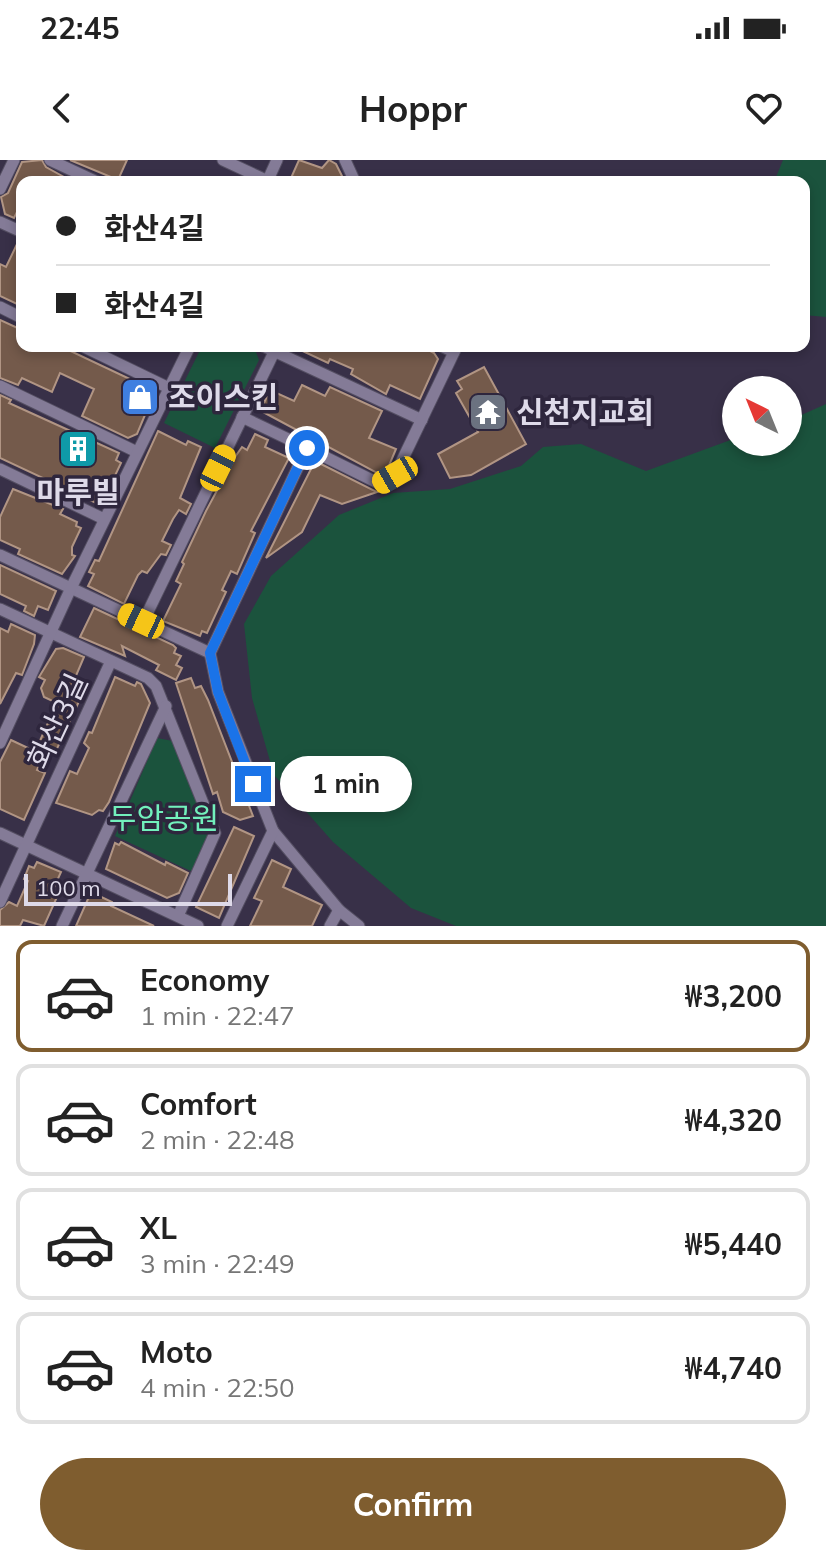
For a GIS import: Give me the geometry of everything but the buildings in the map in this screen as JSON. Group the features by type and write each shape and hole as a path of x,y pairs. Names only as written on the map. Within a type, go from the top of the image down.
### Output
{"street":[{"path":"0,189 14,160"},
{"path":"50,160 84,176"},
{"path":"223,160 257,176"},
{"path":"94,352 169,388"},
{"path":"0,743 104,519 187,352"},
{"path":"143,622 242,417 269,352"},
{"path":"279,352 422,420"},
{"path":"242,417 380,484 395,475 454,352"},
{"path":"0,386 137,452"},
{"path":"307,448 210,653 218,692 273,831 339,910 359,926"},
{"path":"0,469 104,519"},
{"path":"0,555 210,653"},
{"name":"화산3길","path":"0,609 154,682 215,833 178,916"},
{"name":"화산3길","path":"0,902 111,661"},
{"path":"62,926 166,706"},
{"path":"227,926 273,831"},
{"path":"0,833 198,926"},
{"path":"330,926 339,910"}],"green space":[{"path":"783,160 826,160 826,317 810,316 810,176 776,176"},
{"path":"199,352 256,352 259,360 215,448 164,423"},
{"path":"826,404 826,926 456,926 411,908 333,842 274,775 252,698 244,624 271,576 339,515 393,493 450,489 521,466 543,447 581,444 646,471 722,443 722,456 802,456 802,415"},
{"name":"두암공원","path":"157,738 173,741 207,830 207,840 193,872 115,836"}],"place":[{"name":"조이스킨","path":"140,397"},
{"name":"신천지교회","path":"488,412"},
{"name":"마루빌","path":"78,449"}],"route":[{"path":"253,784 218,692 210,653 307,448"}]}
